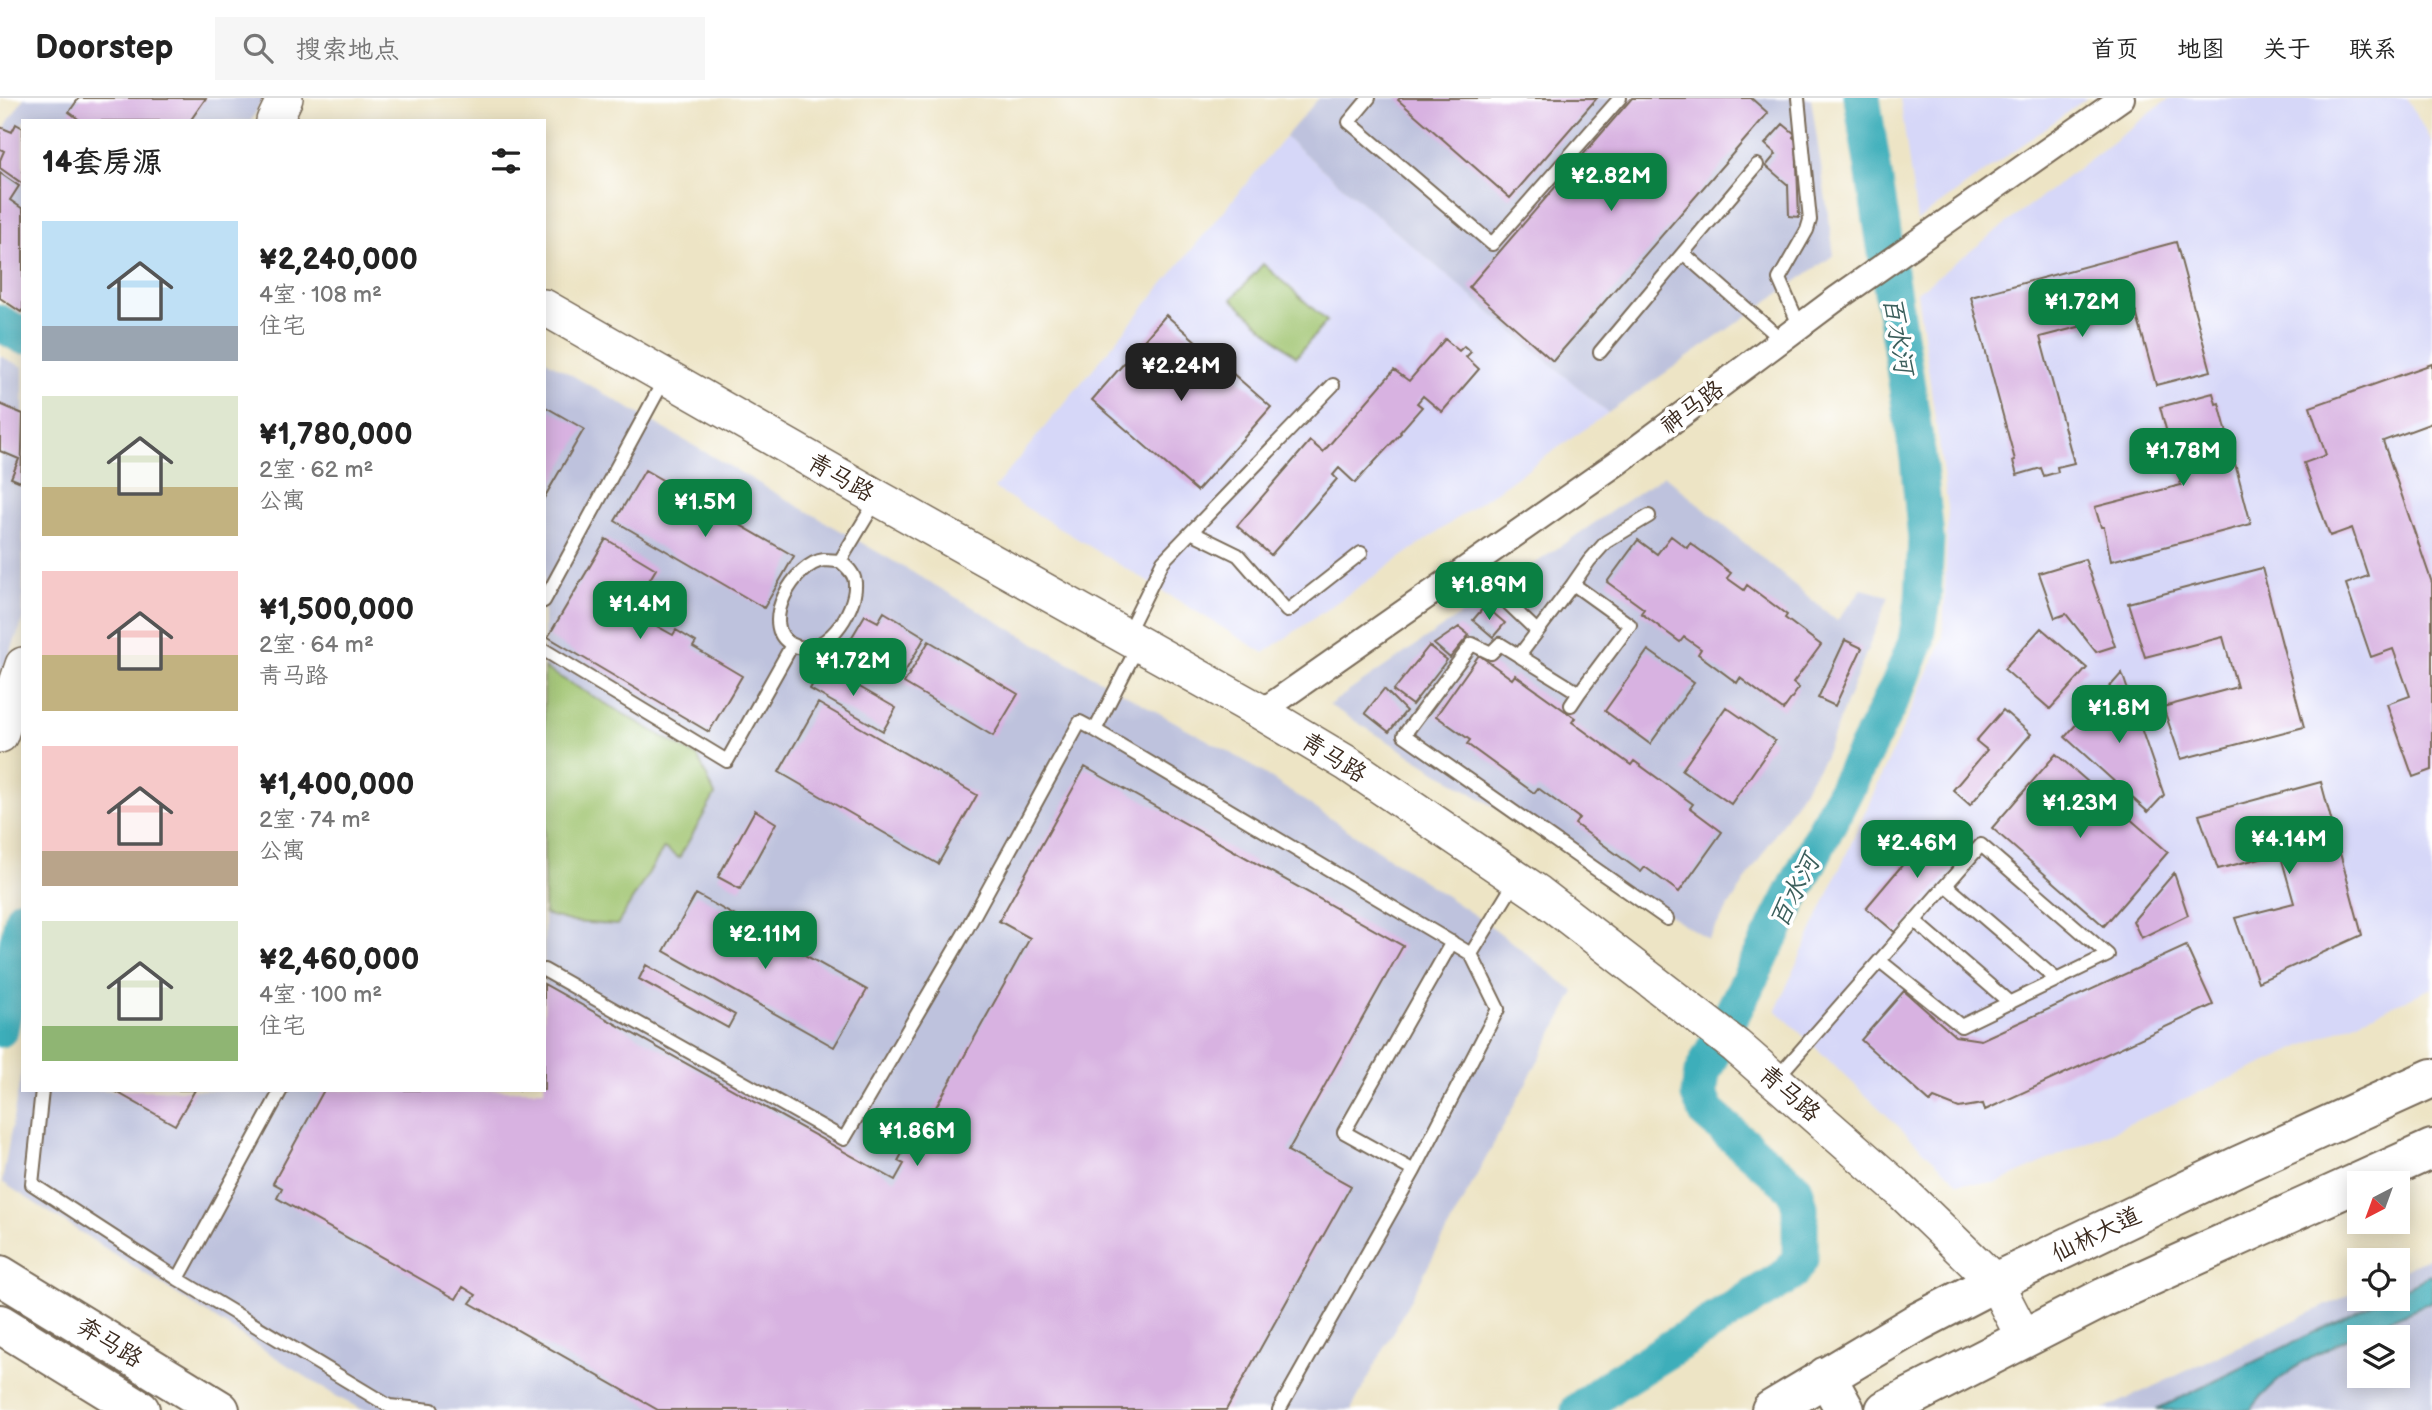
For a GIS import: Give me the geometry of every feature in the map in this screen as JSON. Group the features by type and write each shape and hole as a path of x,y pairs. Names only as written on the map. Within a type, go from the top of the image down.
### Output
{"main road":[{"name":"仙林大道","path":"1771,1410 1918,1322 1995,1282 2240,1165 2428,1083"},
{"path":"1885,1410 2105,1297 2432,1149"},
{"name":"奔马路","path":"0,1275 220,1410"},
{"name":"奔马路","path":"0,1324 140,1410"},
{"path":"1826,1376 1845,1410"}],"street":[{"path":"275,119 285,98"},
{"name":"神马路","path":"1261,712 1617,463 1836,299 2122,98"},
{"name":"青马路","path":"546,308 1261,712 1348,764 1517,879 1736,1046 1900,1190 1995,1282 2024,1338"},
{"path":"0,735 21,671"}],"lane":[{"path":"1369,98 1349,121 1492,244 1620,98"},
{"path":"1791,333 1779,279 1807,230 1810,219 1798,98"},
{"path":"1600,352 1757,165"},
{"path":"1683,253 1791,333"},
{"path":"546,597 666,377"},
{"path":"1095,730 1163,561 1333,385"},
{"path":"840,561 878,498"},
{"path":"1518,656 1606,542 1649,516"},
{"path":"1191,532 1238,555 1287,611 1361,553"},
{"path":"822,560 840,561 851,572 856,583 852,603 839,627 824,643 809,649 792,645 784,638 779,628 778,612 788,589 802,572 822,560"},
{"path":"1470,567 1537,631"},
{"path":"1573,584 1630,625 1575,699 1500,644 1492,653 1472,644 1404,735 1667,919"},
{"path":"546,651 727,761 792,645"},
{"path":"546,971 844,1139 965,932 1080,722 1452,942 1471,954 1498,1009 1414,1171 1279,1410"},
{"path":"1775,1080 1981,845 2108,955 1961,1026 1881,961"},
{"path":"1471,954 1517,879"},
{"path":"1946,885 2057,980"},
{"path":"1914,922 2010,1003"},
{"path":"1414,1171 1344,1132 1452,942"},
{"path":"42,1092 32,1184 178,1279 389,1406 432,1410"},
{"path":"178,1279 280,1092"}],"shaded area":[{"path":"24,98 264,98 252,119 21,119 21,306 0,293 0,140"},
{"path":"1319,98 1811,98 1834,255 1608,413 1285,137"},
{"path":"1900,98 2087,98 1917,221"},
{"path":"2170,98 2407,98 2432,143 2432,988 1997,1183 1958,1183 1776,1010 1943,639 1948,508 1917,292"},
{"path":"1285,137 1608,413 1264,653 994,488"},
{"path":"0,356 21,366 21,626 0,677"},
{"path":"546,360 1066,661 1245,761 1495,929 1575,992 1351,1410 363,1410 339,1398 2,1182 21,1073 21,1092 546,1092"},
{"path":"1664,475 1837,621 1862,589 1889,596 1824,758 1708,939 1329,705"},
{"path":"2432,1256 2432,1410 2103,1410 2347,1296 2347,1311 2410,1311 2410,1266"}],"green space":[{"path":"1263,264 1327,321 1296,357 1232,299"},
{"path":"546,669 698,757 715,795 679,858 664,848 617,925 573,922 546,915"}],"water":[{"path":"2432,1274 2432,1301 2410,1311 2410,1285"},
{"path":"2358,1311 2409,1311 2377,1325 2347,1325 2347,1339 2287,1373 2251,1410 2156,1410"}],"building":[{"path":"79,98 206,98 191,119 78,119 69,112"},
{"path":"1597,98 1510,198 1398,100"},
{"path":"1632,98 1751,98 1768,113 1553,361 1469,287"},
{"path":"16,124 21,127 21,183 0,168 4,151 0,149 0,127 12,132"},
{"path":"1783,124 1795,134 1793,137 1796,140 1799,217 1789,216 1788,185 1766,166 1776,154 1765,144"},
{"path":"0,173 19,186 10,200 21,208 21,312 0,298"},
{"path":"2176,242 2211,371 2156,385 2136,312 2040,337 2074,463 2057,467 2058,472 2044,476 2041,468 2017,475 1971,297"},
{"path":"1166,315 1271,407 1197,491 1092,400"},
{"path":"1445,339 1459,351 1464,346 1471,352 1466,357 1479,369 1442,412 1423,396 1417,403 1422,407 1355,483 1339,468 1333,475 1337,479 1271,555 1237,526 1310,441 1323,452 1394,370 1409,381"},
{"path":"2432,364 2432,423 2383,441 2432,583 2432,770 2413,777 2387,704 2410,696 2393,649 2371,657 2346,584 2368,576 2352,528 2330,536 2304,463 2326,455 2310,407"},
{"path":"2213,393 2216,404 2219,403 2251,524 2111,561 2104,527 2101,527 2095,507 2181,485 2160,407"},
{"path":"0,404 21,413 21,482 11,478 19,459 0,451"},
{"path":"546,407 584,429 546,495"},
{"path":"645,470 794,556 764,608 615,521"},
{"path":"1671,536 1687,548 1690,543 1731,573 1727,578 1744,590 1747,585 1821,645 1793,683 1799,688 1783,710 1740,678 1737,683 1698,654 1701,649 1684,637 1680,642 1641,613 1644,609 1607,582 1638,540 1657,554"},
{"path":"606,539 656,569 638,603 646,620 673,635 676,630 696,642 693,647 742,676 709,732 548,637"},
{"path":"2085,559 2115,646 2096,652 2066,614 2055,618 2039,573"},
{"path":"2262,568 2304,727 2181,759 2163,707 2237,687 2223,637 2145,657 2128,603"},
{"path":"1485,606 1505,623 1493,637 1473,620"},
{"path":"884,612 925,637 898,684 843,652 865,615 878,622"},
{"path":"1459,627 1469,635 1450,658 1434,644"},
{"path":"2041,628 2087,668 2050,709 2004,669"},
{"path":"1845,640 1862,648 1835,706 1818,698"},
{"path":"929,641 1018,694 993,736 904,683"},
{"path":"1429,646 1447,660 1412,705 1393,691"},
{"path":"1648,650 1694,683 1650,744 1605,711"},
{"path":"1479,655 1512,679 1515,675 1575,718 1572,722 1631,765 1634,761 1693,804 1690,808 1722,832 1679,892 1645,867 1641,872 1575,824 1579,818 1538,788 1534,793 1467,744 1470,740 1436,716"},
{"path":"823,666 896,708 883,731 810,689"},
{"path":"2122,673 2164,795 2148,812 2065,737"},
{"path":"1384,689 1406,711 1389,732 1365,713"},
{"path":"818,703 977,795 938,864 779,772"},
{"path":"1726,707 1775,741 1731,804 1682,770"},
{"path":"2003,710 2031,734 1970,805 1953,790 1987,750 1976,741"},
{"path":"2056,754 2168,852 2104,926 1992,828"},
{"path":"1085,767 1403,946 1288,1151 1351,1186 1226,1410 658,1410 470,1303 476,1295 463,1287 456,1299 277,1198 282,1188 273,1183 323,1092 546,1092 546,985 895,1180 904,1164 898,1161 906,1146 912,1150 1030,938 999,921"},
{"path":"2321,782 2362,935 2258,982 2235,918 2294,903 2280,853 2218,869 2199,815"},
{"path":"755,810 776,823 740,889 718,877"},
{"path":"1936,825 1967,851 1897,934 1866,908"},
{"path":"2174,873 2188,915 2141,938 2133,921"},
{"path":"696,894 867,990 834,1047 664,951"},
{"path":"2186,946 2213,1005 1985,1110 1983,1104 1959,1108 1934,1098 1930,1102 1861,1040 1904,991 1955,1036 1981,1040"},
{"path":"646,965 735,1015 728,1028 639,979"},
{"path":"117,1092 194,1092 175,1125"}],"waterway":[{"name":"百水河","path":"1579,1410 1615,1383 1790,1274 1800,1259 1800,1207 1795,1189 1707,1113 1699,1095 1702,1073 1900,682 1916,642 1923,599 1926,539 1918,458 1862,98"},
{"path":"0,323 21,335"},
{"path":"0,1029 21,927"}]}
